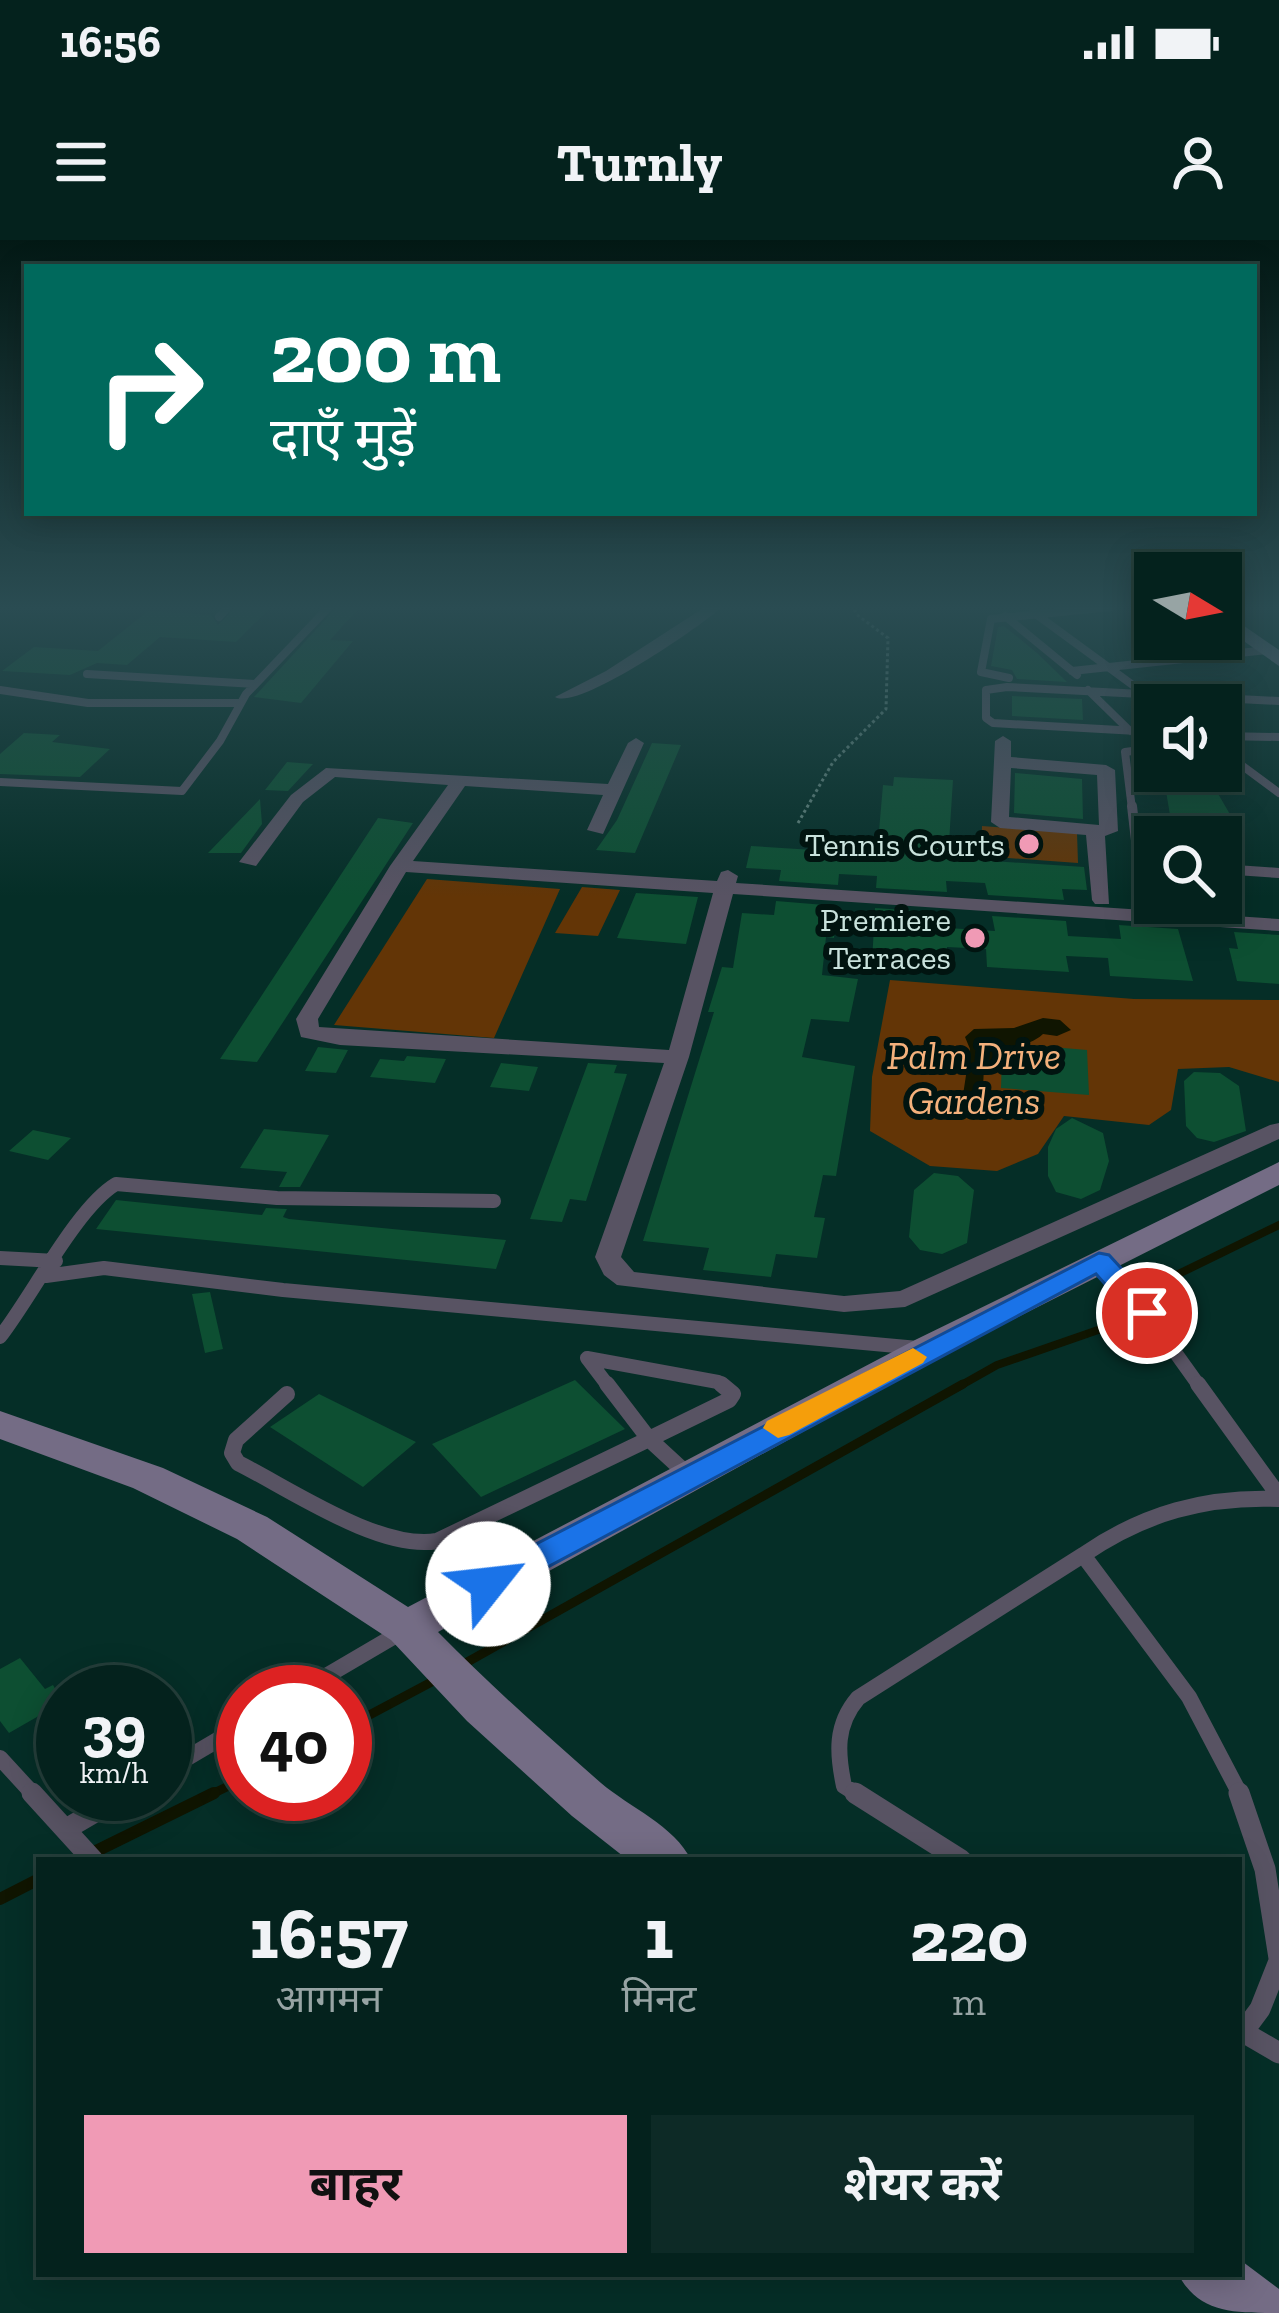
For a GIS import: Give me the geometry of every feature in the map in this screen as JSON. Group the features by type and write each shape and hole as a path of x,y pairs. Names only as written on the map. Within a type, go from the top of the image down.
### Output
{"street":[{"path":"1003,741 1000,822 1109,831 1107,763 1004,762"},
{"path":"596,830 636,742"},
{"path":"249,862 322,776 344,771 614,790"},
{"path":"463,778 404,860 307,1019 309,1032 340,1038 678,1058"},
{"path":"1095,830 1103,906"},
{"path":"404,860 1103,906 1279,912"},
{"path":"727,882 678,1058 608,1257 613,1269 627,1279 844,1304 905,1299 1279,1130"},
{"path":"1103,906 1279,925"},
{"path":"407,1628 928,1348 1279,1172"},
{"path":"0,1424 148,1478 252,1528 407,1628 590,1802 661,1857"},
{"path":"1213,2277 1260,2313"}],"lane":[{"path":"0,782 182,791 220,741 238,704"},
{"path":"986,704 986,718 1006,726 1134,731"},
{"path":"1102,704 1130,731"},
{"path":"1242,736 1279,737"},
{"path":"1134,751 1125,752 1134,825"},
{"path":"1242,763 1279,793"},
{"path":"1256,772 1268,770"},
{"path":"1242,870 1279,873"},
{"path":"0,1337 46,1276 94,1197 116,1184 277,1198 494,1201"},
{"path":"0,1258 56,1261"},
{"path":"1099,1261 1147,1313 1279,1497"},
{"path":"46,1276 104,1268 283,1290 928,1348"},
{"path":"286,1394 236,1440 232,1453 238,1463 384,1536 418,1544 437,1540 648,1438 729,1400 733,1394 718,1382 587,1358 648,1438 688,1475"},
{"path":"956,1857 844,1786 837,1737 844,1712 858,1698 1142,1517 1227,1499 1279,1497"},
{"path":"1083,1555 1129,1609 1223,1758 1262,1856 1279,1960 1260,2009 1242,2030"},
{"path":"345,1665 407,1628"},
{"path":"0,1758 89,1857"},
{"path":"66,1829 80,1821"},
{"path":"1242,2032 1279,2053"}],"path":[{"path":"798,823 833,762 886,704"}],"green space":[{"name":"Tennis Courts","path":"982,826 1077,833 1078,863 981,856"},
{"path":"427,879 560,889 494,1038 334,1025"},
{"path":"582,887 620,890 598,936 555,933"},
{"name":"Palm Drive Gardens","path":"890,980 1134,999 1279,1000 1279,1082 1229,1067 1178,1069 1171,1110 1149,1125 1064,1116 1038,1154 997,1171 930,1166 870,1131 872,1077"}],"shaded area":[{"path":"1043,1018 1060,1020 1071,1030 1057,1036 1043,1034 1009,1049 996,1065 984,1065 983,1089 999,1091 1000,1098 963,1095 970,1049 965,1037 974,1029 1014,1028"}],"building":[{"path":"1012,704 1082,704 1083,720 1012,716"},
{"path":"24,733 60,735 52,742 110,749 80,777 0,774 0,754"},
{"path":"652,743 681,745 635,853 596,850 617,820"},
{"path":"287,762 313,764 288,791 265,790"},
{"path":"1015,773 1082,779 1083,819 1014,813"},
{"path":"894,777 953,780 948,858 1084,867 1087,890 1062,889 1064,900 988,895 985,883 946,881 947,892 876,888 877,876 839,874 838,885 779,881 781,870 746,868 751,846 877,854 883,785 893,786"},
{"path":"1166,792 1217,792 1231,816 1170,816"},
{"path":"260,799 262,824 241,853 208,853"},
{"path":"378,818 413,823 257,1062 220,1059"},
{"path":"636,893 698,897 686,944 617,938"},
{"path":"776,901 837,906 834,938 826,937 822,975 858,979 849,1022 811,1019 802,1057 855,1066 836,1176 823,1175 814,1217 825,1218 817,1258 776,1254 771,1277 703,1270 709,1248 643,1241 714,1012 708,1012 722,967 733,968 742,913 774,915"},
{"path":"875,908 948,913 948,928 995,931 992,916 1066,921 1068,936 1121,939 1119,925 1178,929 1193,981 1110,976 1108,958 1066,956 1069,972 987,967 986,949 947,947 947,966 872,962"},
{"path":"1234,932 1279,935 1279,984 1237,981 1229,948 1238,949"},
{"path":"1029,1045 1087,1050 1089,1095 1001,1088 1002,1057 1029,1060"},
{"path":"318,1047 348,1050 336,1073 305,1071"},
{"path":"407,1056 446,1059 435,1083 370,1077 380,1059 404,1061"},
{"path":"501,1063 538,1067 529,1091 490,1087"},
{"path":"588,1063 617,1065 614,1073 627,1074 586,1201 570,1199 562,1222 530,1219"},
{"path":"1194,1072 1220,1073 1239,1086 1246,1131 1214,1142 1197,1138 1186,1126 1184,1081"},
{"path":"1072,1118 1103,1133 1109,1161 1100,1190 1081,1199 1056,1192 1048,1176 1048,1147 1056,1129"},
{"path":"264,1129 329,1135 300,1187 279,1187 287,1172 240,1168"},
{"path":"33,1130 71,1138 48,1160 9,1151"},
{"path":"934,1173 958,1176 974,1190 967,1243 942,1254 920,1250 909,1237 914,1190"},
{"path":"116,1200 262,1215 266,1208 287,1209 283,1217 289,1219 506,1240 496,1269 96,1229"},
{"path":"210,1292 223,1349 205,1353 192,1294"},
{"path":"575,1380 625,1429 481,1497 432,1444"},
{"path":"319,1394 416,1442 363,1487 270,1427"},
{"path":"20,1658 36,1678 36,1718 9,1733 0,1721 0,1669"}],"waterway":[{"path":"958,1387 997,1365 1147,1313 1162,1282 1279,1225"},
{"path":"462,1665 963,1384"},
{"path":"372,1714 439,1678"},
{"path":"208,1796 216,1792"},
{"path":"84,1857 214,1793"},
{"path":"0,1899 36,1881"}],"slow traffic":[{"path":"778,1428 913,1357"}],"place":[{"name":"Tennis Courts","path":"1029,844"},
{"name":"Premiere Terraces","path":"975,938"}],"route":[{"path":"488,1584 1099,1261 1147,1313"}]}
